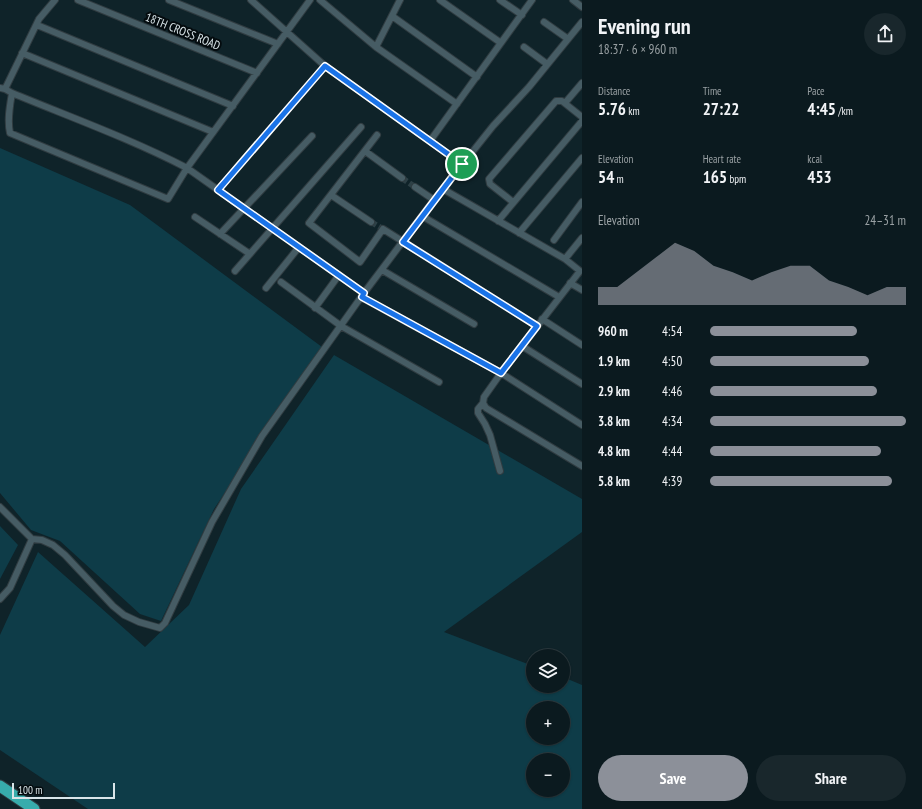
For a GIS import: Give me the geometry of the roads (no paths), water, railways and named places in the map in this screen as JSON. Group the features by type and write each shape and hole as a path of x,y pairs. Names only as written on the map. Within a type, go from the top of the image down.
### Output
{"highway":[{"path":"0,786 34,809"}],"street":[{"path":"55,0 39,19 2,89 166,157 187,168 339,275 363,295 501,373 582,425"},
{"name":"18TH CROSS ROAD","path":"78,0 257,73"},
{"path":"169,0 278,44"},
{"path":"251,0 325,66 462,164"},
{"path":"12,92 8,127 10,132 168,199 187,168 310,0"},
{"path":"320,0 376,47 457,104"},
{"path":"376,47 400,0"},
{"path":"440,0 501,43"},
{"path":"500,0 522,15"},
{"path":"430,141 532,0"},
{"path":"574,0 582,6"},
{"path":"392,16 477,77"},
{"path":"544,22 568,40"},
{"path":"0,507 32,539 42,540 53,545 65,555 113,606 124,615 139,622 160,628 165,623 212,522 262,436 340,326 434,200 493,126 529,87 582,22"},
{"path":"37,25 233,106"},
{"path":"524,46 547,64"},
{"path":"22,53 213,132"},
{"path":"218,190 325,66"},
{"path":"565,103 582,83"},
{"path":"513,202 490,184 489,179 556,101 559,100 565,103 582,116"},
{"path":"498,221 582,121"},
{"path":"235,271 361,128"},
{"path":"377,135 309,223 360,262 382,229 537,326"},
{"path":"220,234 312,136"},
{"path":"365,151 402,178"},
{"path":"519,233 582,158"},
{"path":"415,187 434,200"},
{"path":"443,189 565,259 581,271 570,282 501,373 484,397 483,402 478,409 478,413 490,435 500,471"},
{"path":"331,195 371,222"},
{"path":"554,240 582,202"},
{"path":"422,216 559,297"},
{"path":"195,217 250,254"},
{"path":"565,259 582,238"},
{"path":"266,288 299,247"},
{"path":"382,270 474,324"},
{"path":"315,308 339,275"},
{"path":"281,282 340,326 439,382"},
{"path":"570,282 582,290"},
{"path":"542,319 582,345"},
{"path":"522,346 582,384"},
{"path":"483,402 486,408 582,466"},
{"path":"0,599 10,588 32,539"}],"tunnel":[{"path":"402,178 415,187"},
{"path":"371,222 383,229"}]}
